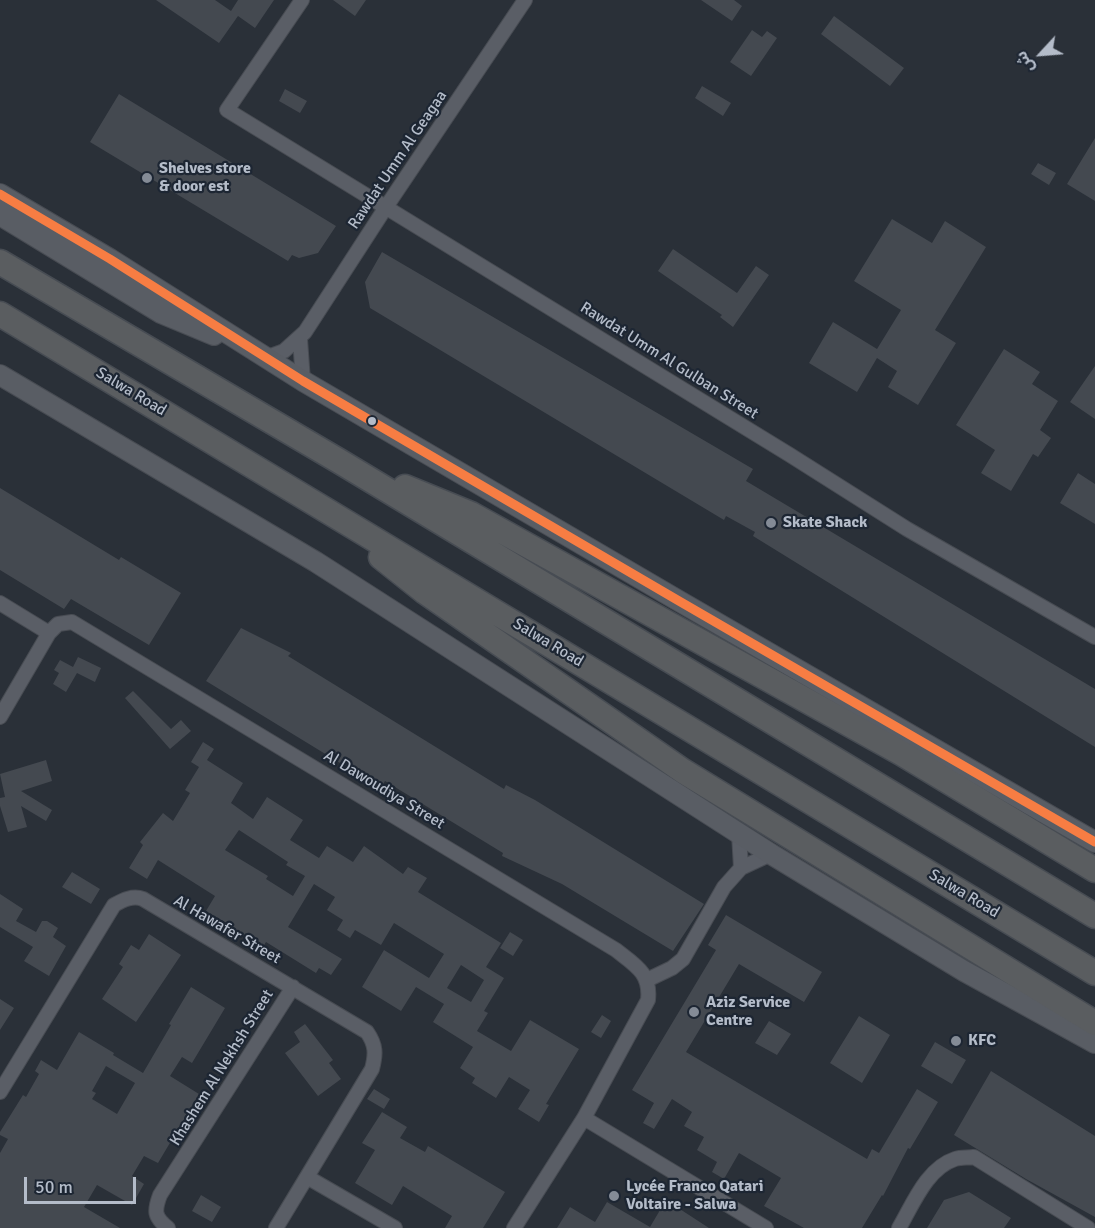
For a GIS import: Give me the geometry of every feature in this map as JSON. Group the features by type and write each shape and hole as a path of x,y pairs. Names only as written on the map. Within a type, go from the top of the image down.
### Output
{"highway":[{"path":"0,262 339,461 1095,916"},
{"name":"Salwa Road","path":"0,314 1095,973"},
{"path":"339,461 471,514 901,753 1095,870"},
{"path":"309,499 425,592 683,771 1095,1023"}],"main road":[{"path":"0,194 110,259 303,381 707,618 1092,837"},
{"path":"0,215 161,313 210,334 243,344"},
{"path":"0,375 316,562 771,854 964,971 1095,1043"}],"street":[{"name":"Rawdat Umm Al Gulban Street","path":"302,0 227,110 907,529 1095,638"},
{"name":"Rawdat Umm Al Geagaa","path":"300,339 525,0"},
{"path":"265,358 284,351 300,339"},
{"path":"300,339 303,381"},
{"path":"0,603 49,633 0,717"},
{"name":"Al Dawoudiya Street","path":"49,633 58,624 72,622 616,950 638,967 647,980"},
{"path":"739,834 741,868"},
{"path":"514,1228 584,1118 648,1000 647,980 672,968 683,959 724,887 741,868 771,854"},
{"name":"Al Hawafer Street","path":"0,1092 114,905 126,899 143,899 367,1032 374,1042 376,1056 372,1069 276,1228"},
{"name":"Khashem Al Nekhsh Street","path":"168,1228 159,1221 155,1208 160,1195 293,987"},
{"path":"584,1118 766,1228"},
{"path":"899,1228 929,1178 943,1165 957,1158 974,1157 1088,1228"},
{"path":"307,1178 395,1228"}],"building":[{"path":"156,0 215,0 231,11 238,0 274,0 255,28 238,16 219,43"},
{"path":"333,0 366,0 355,16"},
{"path":"701,0 734,0 742,6 732,21"},
{"path":"834,16 904,68 890,86 821,34"},
{"path":"752,30 762,37 767,31 777,38 751,76 730,62"},
{"path":"702,86 731,103 723,116 695,98"},
{"path":"285,89 307,101 300,113 279,101"},
{"path":"119,94 336,226 318,253 299,258 292,255 288,261 90,142"},
{"path":"1095,138 1095,201 1067,184"},
{"path":"1038,163 1056,173 1049,185 1031,174"},
{"path":"892,219 932,243 945,221 986,247 935,330 956,343 918,405 888,387 897,371 877,358 857,392 809,363 833,322 877,349 901,310 854,281"},
{"path":"673,249 737,293 756,266 769,275 733,327 720,317 722,315 658,271"},
{"path":"382,252 753,469 746,481 1095,689 1095,747 753,536 755,532 726,516 724,520 370,308 365,282"},
{"path":"1004,349 1040,372 1032,384 1058,401 1040,430 1051,438 1038,457 1033,454 1011,491 981,473 995,450 956,425"},
{"path":"1095,366 1095,419 1070,402"},
{"path":"1078,473 1095,484 1095,524 1060,503"},
{"path":"0,488 119,560 121,557 181,593 149,645 71,599 64,609 0,570"},
{"path":"241,628 291,653 288,656 504,789 506,785 535,800 704,904 673,951 562,884 502,856 503,853 385,781 381,788 206,681"},
{"path":"78,657 101,668 95,682 77,673 66,692 53,684 59,673 54,670 60,660 73,667"},
{"path":"133,691 171,729 181,720 191,731 170,749 125,698"},
{"path":"203,742 214,749 207,760 243,783 231,803 253,819 267,797 303,820 290,840 319,858 327,846 353,862 364,846 403,874 408,867 427,878 418,892 501,943 486,967 504,978 484,1011 488,1013 477,1031 511,1051 530,1020 579,1049 546,1104 549,1105 539,1122 518,1109 530,1090 509,1077 496,1098 472,1083 475,1078 460,1068 473,1047 433,1022 444,1004 416,987 401,1011 362,987 384,950 429,978 444,954 394,923 381,945 355,930 350,938 337,930 343,920 327,910 335,897 314,884 288,927 342,959 331,975 319,968 316,973 266,942 263,947 227,929 228,924 206,911 215,896 158,860 147,879 129,868 143,845 140,842 163,813 173,821 190,793 185,790 199,767 191,762","holes":["239,830 288,862 286,865 305,876 293,896 266,879 268,876 225,850","461,965 484,980 471,1002 447,988"]},
{"path":"46,760 52,781 21,791 52,810 46,821 21,806 27,827 8,832 0,806 0,798 5,797 0,774"},
{"path":"72,872 100,889 91,904 62,887"},
{"path":"0,894 23,909 16,921 36,932 42,921 47,921 58,928 53,937 66,946 49,976 24,961 33,947 0,927"},
{"path":"726,915 822,972 804,1002 739,964 686,1052 867,1159 872,1149 879,1153 917,1089 938,1102 910,1149 908,1148 883,1196 862,1228 804,1228 764,1206 781,1178 739,1153 724,1179 712,1172 717,1162 697,1150 704,1137 684,1126 692,1112 672,1099 654,1129 643,1123 654,1103 632,1090 716,950 708,945"},
{"path":"510,932 523,940 513,956 500,948"},
{"path":"149,934 181,955 136,1022 102,999 123,967 119,964 131,945 139,950"},
{"path":"191,987 225,1008 192,1063 182,1057 170,1076 199,1094 158,1163 144,1156 132,1176 144,1184 132,1205 97,1185 84,1207 120,1228 0,1228 0,1153 8,1139 0,1135 0,1132 23,1095 26,1097 39,1074 35,1071 41,1060 57,1070 79,1032 143,1073 171,1025 169,1024","holes":["106,1066 135,1083 117,1114 92,1099 96,1093 92,1091"]},
{"path":"0,999 14,1008 0,1030"},
{"path":"602,1015 611,1021 601,1038 591,1032"},
{"path":"859,1016 890,1035 862,1083 830,1063"},
{"path":"769,1021 791,1034 777,1055 755,1043"},
{"path":"305,1024 333,1060 329,1063 341,1079 318,1096 285,1053 300,1042 294,1032"},
{"path":"935,1042 966,1060 952,1084 921,1066"},
{"path":"991,1071 1095,1136 1095,1217 1026,1179 954,1135"},
{"path":"374,1089 390,1099 384,1109 367,1099"},
{"path":"382,1112 407,1127 400,1138 425,1152 428,1146 505,1192 483,1228 445,1228 452,1216 403,1186 392,1205 355,1183 375,1150 362,1143"},
{"path":"969,1192 1011,1218 1004,1228 927,1228 944,1200"},
{"path":"201,1195 221,1207 212,1222 192,1211"},
{"path":"666,1200 709,1228 557,1228 570,1207 595,1222 607,1202 650,1227"}],"transit line":[{"path":"0,194 110,259 303,381 1095,842"}],"place":[{"name":"Shelves store & door est","path":"147,178"},
{"name":"Skate Shack","path":"771,523"},
{"name":"Aziz Service Centre","path":"694,1012"},
{"name":"KFC","path":"956,1041"},
{"name":"Lycée Franco Qatari Voltaire - Salwa","path":"614,1196"}]}
